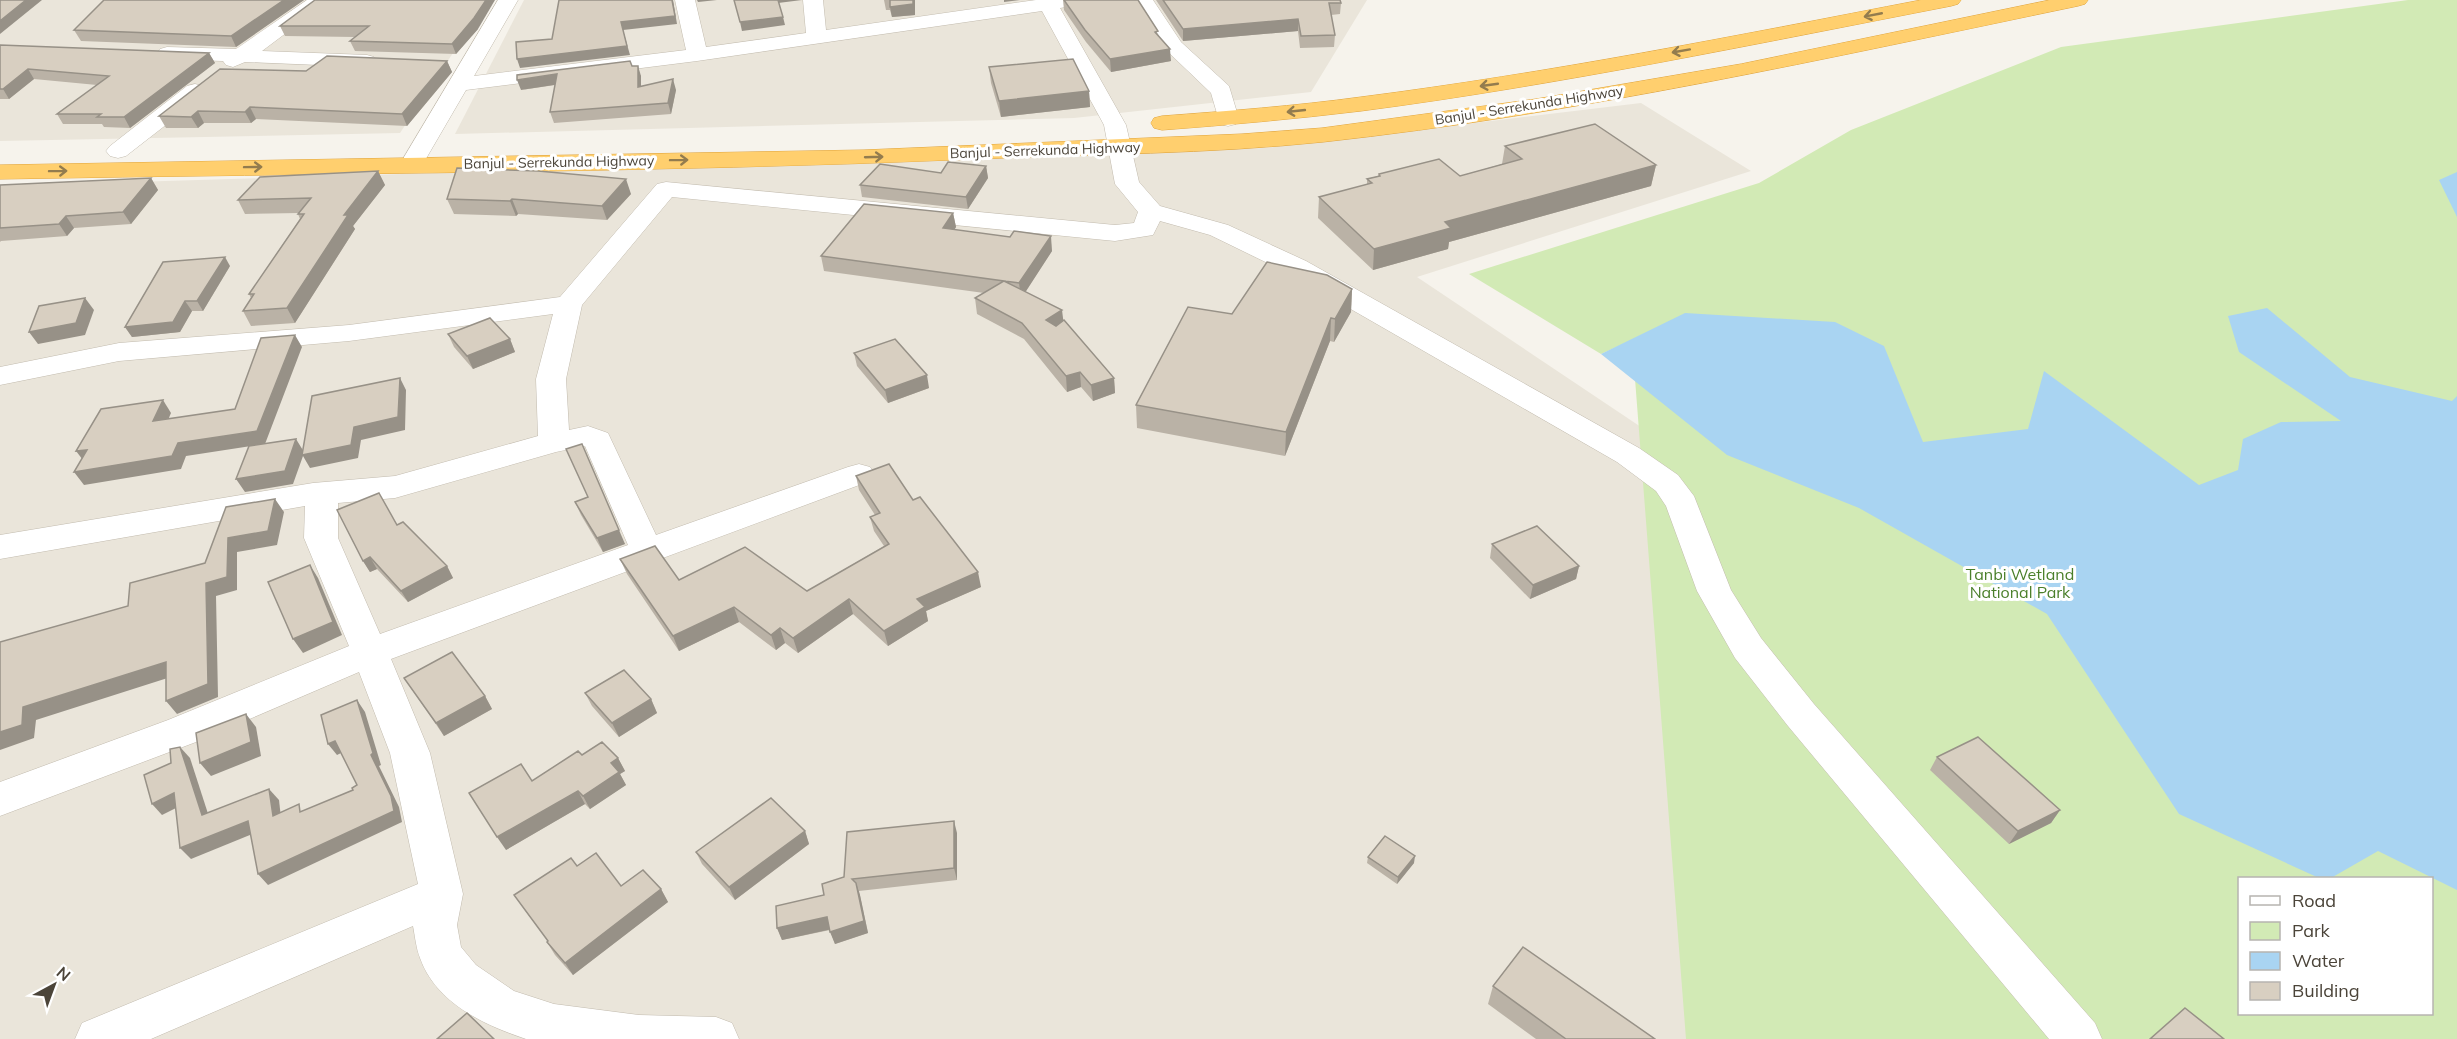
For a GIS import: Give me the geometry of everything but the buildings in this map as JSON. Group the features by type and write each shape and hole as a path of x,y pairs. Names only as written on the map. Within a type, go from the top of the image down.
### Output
{"highway":[{"name":"Banjul - Serrekunda Highway","path":"0,153 118,151 864,157 1118,136 1228,119 1331,108 1528,79 1951,0"},
{"name":"Banjul - Serrekunda Highway","path":"1118,136 1242,141 1322,135 1536,106 1741,70 2078,0"},
{"name":"Banjul - Serrekunda Highway","path":"0,172 417,155"}],"street":[{"path":"118,151 239,57 320,0"},
{"path":"417,155 508,0"},
{"path":"685,0 696,55"},
{"path":"813,0 817,37"},
{"path":"460,84 696,55 1047,2 1077,0"},
{"path":"1143,0 1173,46 1221,91 1228,119"},
{"path":"1047,2 1118,136 1127,184 1151,211 1219,230 1297,267 1628,455 1667,483 1682,504 1714,591 1748,648 1801,715 2079,1039"},
{"path":"147,52 390,62"},
{"path":"448,64 471,64"},
{"path":"554,442 551,379 569,304 666,189 1115,233 1144,230 1151,211"},
{"path":"0,376 119,352 349,333 569,304"},
{"path":"0,547 322,493 395,487 554,442 588,436 597,440 647,551"},
{"path":"0,799 182,731 370,652 859,474"},
{"path":"322,493 321,538 410,753 442,894 435,925 441,956 460,980 501,1009 565,1027 639,1037 716,1039"},
{"path":"98,1039 442,894"}],"shaded area":[{"path":"0,0 488,0 400,133 0,141"},
{"path":"524,0 1367,0 1311,92 1074,118 455,134"},
{"path":"1641,103 1751,171 1417,277 1765,510 2238,1012 2238,1015 2328,1039 0,1039 0,186 1266,148"}],"green space":[{"name":"Tanbi Wetland National Park","path":"2408,0 2457,0 2457,1039 1686,1039 1632,340 1601,354 1469,274 1759,183 1851,130 2061,47"}],"water":[{"path":"2457,172 2457,217 2439,180"},
{"path":"2267,308 2350,377 2452,401 2457,396 2457,890 2378,851 2333,877 2317,877 2179,814 2047,614 1859,508 1727,455 1601,354 1685,313 1835,322 1884,346 1923,442 2028,429 2044,371 2199,485 2238,470 2243,439 2281,422 2341,421 2239,352 2228,316"}]}
